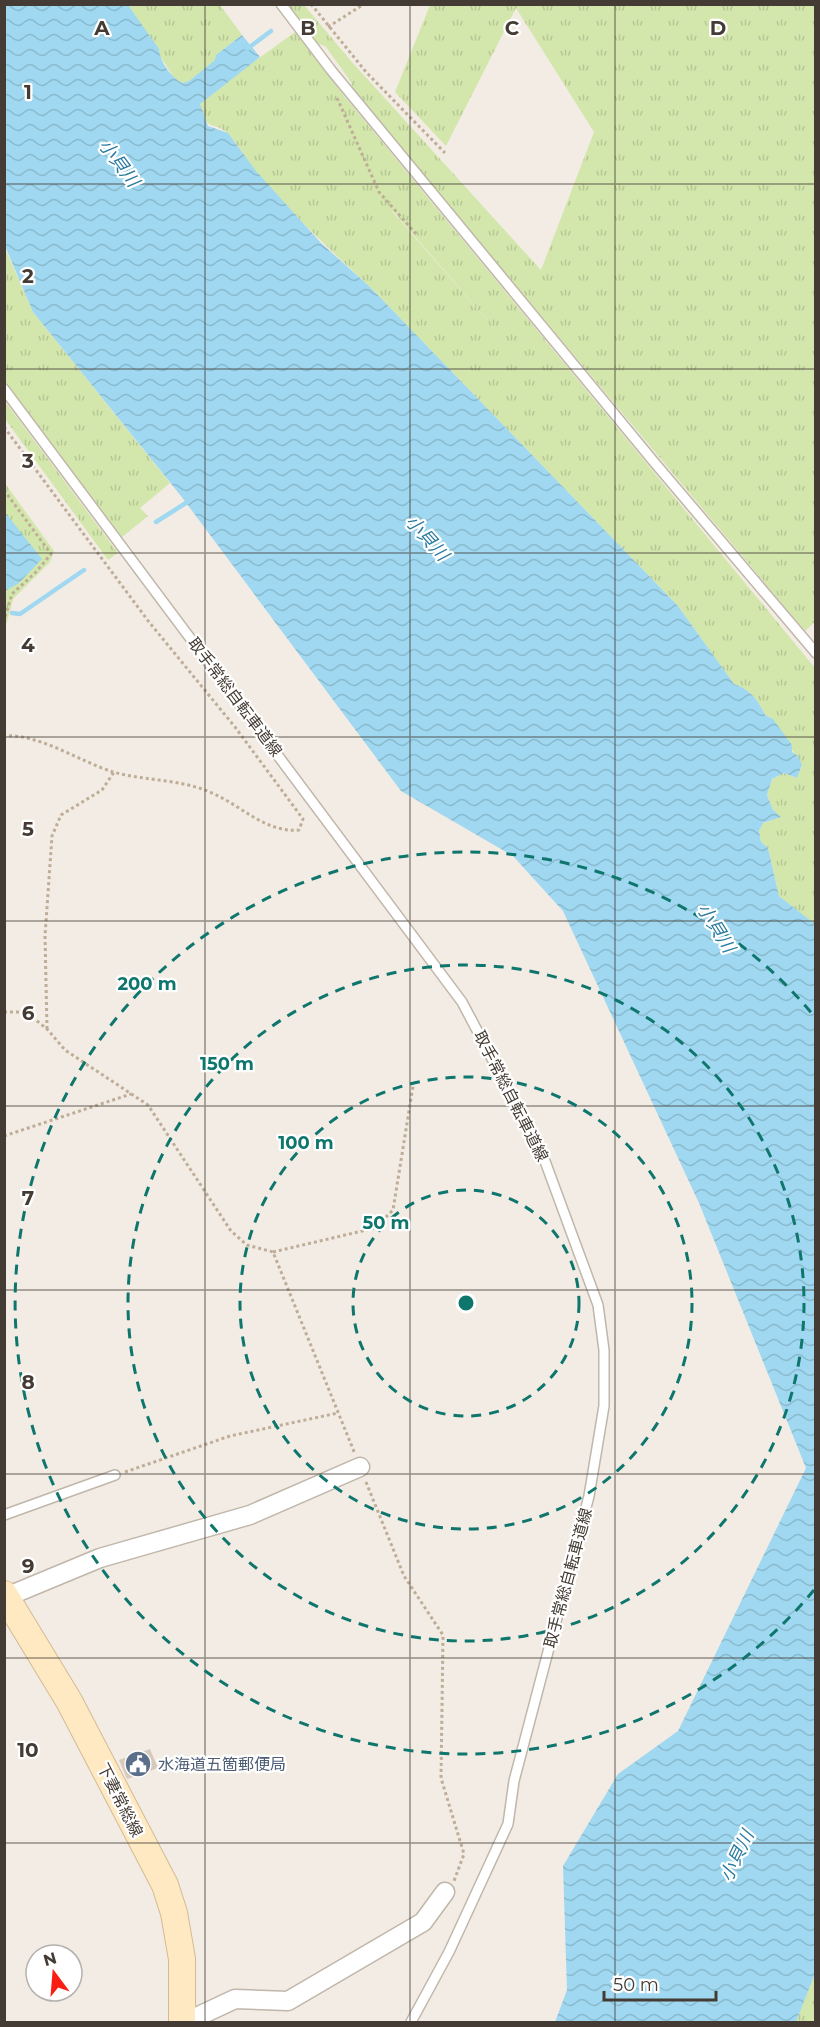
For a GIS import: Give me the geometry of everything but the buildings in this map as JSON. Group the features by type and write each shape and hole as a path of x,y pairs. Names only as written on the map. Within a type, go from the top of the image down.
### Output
{"main road":[{"name":"下妻常総線","path":"5,1595 69,1701 165,1885 174,1913 182,1959 184,2022"}],"street":[{"path":"5,1595 100,1558 250,1515 360,1467"},
{"path":"184,2022 235,1999 288,2001 423,1922 445,1892"}],"lane":[{"path":"281,4 331,70 654,462 816,652"},
{"name":"取手常総自転車道線","path":"4,389 462,1002 542,1153 598,1305 604,1350 604,1406 591,1484 514,1781 508,1824 449,1952 411,2022"},
{"path":"4,1515 115,1475"}],"path":[{"path":"311,4 366,72 445,153"},
{"path":"328,27 364,4"},
{"path":"331,70 336,96 379,192 416,234"},
{"path":"4,427 148,622 235,727 303,819 299,830 285,831 272,827 211,792 114,772 28,738 4,736"},
{"path":"4,490 51,554 36,572 12,594 4,620"},
{"path":"4,594 12,594"},
{"path":"47,1029 45,936 52,836 61,815 102,790 114,772"},
{"path":"4,1012 26,1012 47,1029 65,1050 148,1105 231,1231 247,1245 273,1252 375,1228 385,1221 393,1210 413,1086"},
{"path":"4,1136 132,1094"},
{"path":"273,1252 404,1576 443,1635 441,1778 464,1854 458,1876 445,1892"},
{"path":"115,1475 230,1436 338,1413"}],"green space":[{"path":"128,5 220,5 242,35 216,55 216,60 189,81 182,83 174,78"},
{"path":"287,5 304,5 351,61 541,270 594,132 516,8 446,146 395,92 430,5 815,5 816,621 805,631 353,91 351,82 326,47 317,43"},
{"path":"295,32 345,97 815,668 815,925 779,896 768,848 761,842 759,831 763,823 771,821 773,810 767,795 772,779 784,773 797,778 802,766 773,719 765,715 757,700 749,692 734,684 678,606 370,287 283,202 256,172 228,134 223,129 208,123 200,104 208,95","holes":["392,211 393,211 533,373"]},
{"path":"4,246 33,312 170,483 140,508 148,516 122,537 5,383"},
{"path":"4,400 118,553 108,560 5,419"},
{"path":"4,482 54,551 50,562 13,599 6,626"},
{"path":"815,1972 815,2022 796,2022"}],"water":[{"name":"小貝川","path":"4,5 128,5 159,49 161,59 167,69 182,83 189,81 215,60 216,55 242,35 260,57 200,104 208,126 228,133 256,171 321,243 370,287 678,606 734,684 749,692 757,700 765,715 773,719 792,745 792,752 798,756 802,765 797,778 784,773 772,779 767,795 773,810 781,817 763,823 759,831 761,842 768,848 779,896 816,925 816,1971 796,2022 555,2022 567,1990 563,1866 618,1774 678,1731 806,1468 699,1203 563,911 513,856 401,791 181,496 33,312 5,246"},
{"path":"4,511 42,559 19,583 5,591"}],"waterway":[{"path":"247,49 271,31"},
{"path":"156,522 189,501"},
{"path":"12,613 20,614 84,570"}],"place":[{"name":"水海道五箇郵便局","path":"138,1764"}]}
